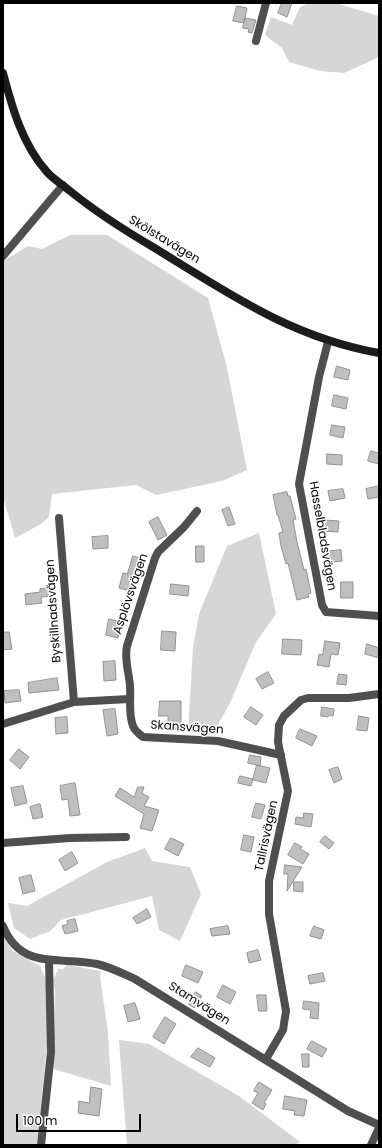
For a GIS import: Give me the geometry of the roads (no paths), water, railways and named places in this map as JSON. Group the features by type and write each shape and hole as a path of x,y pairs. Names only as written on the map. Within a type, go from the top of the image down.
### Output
{"street":[{"path":"256,41 266,3"},
{"name":"Skölstavägen","path":"3,73 17,123 30,148 47,172 117,226 251,307 284,324 328,342 379,353"},
{"path":"3,256 63,185"},
{"name":"Hasselbladsvägen","path":"328,342 319,377 299,484 314,566 322,605 326,612 379,616"},
{"name":"Asplövsvägen","path":"129,699 130,687 126,653 127,646 155,558 158,552 184,527 197,511"},
{"name":"Byskillnadsvägen","path":"59,518 74,702"},
{"name":"Tallrisvägen","path":"266,1059 283,1030 286,1011 269,914 269,881 288,790 278,742 279,726 284,716 301,700 308,698 349,698 379,694"},
{"path":"3,724 74,702 129,699"},
{"name":"Skansvägen","path":"129,699 134,728 143,737 218,741 281,755"},
{"path":"3,843 70,838 126,837"},
{"name":"Stamvägen","path":"3,926 13,943 20,951 33,958 97,964 109,967 135,979 348,1110 379,1124"},
{"path":"41,1145 51,1052 49,960"},
{"path":"371,1145 379,1128"}]}
